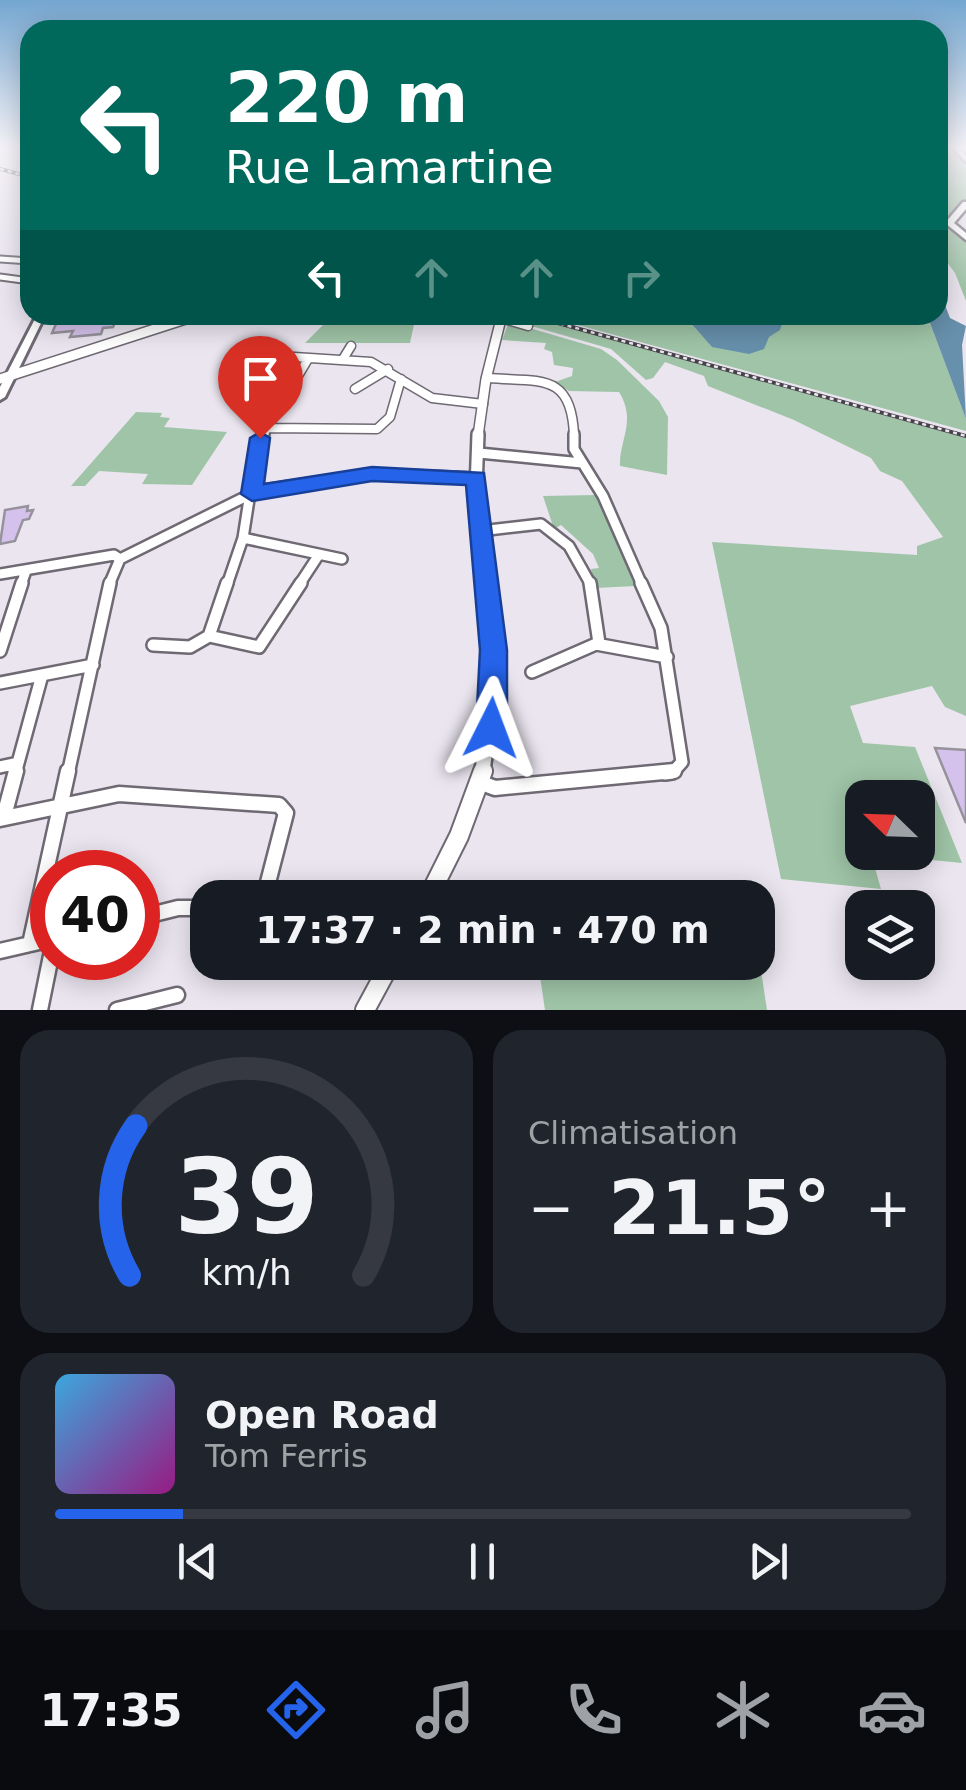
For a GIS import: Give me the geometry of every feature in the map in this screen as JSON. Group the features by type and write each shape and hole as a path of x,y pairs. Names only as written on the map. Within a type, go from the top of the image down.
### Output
{"highway":[{"path":"966,204 949,222 966,236"},
{"path":"966,216 955,224 966,236"}],"main road":[{"path":"0,397 3,379 32,325"}],"street":[{"path":"3,379 168,325"},
{"path":"437,880 466,822 491,728 494,685 476,478 483,404 499,325"},
{"path":"343,359 350,346"},
{"path":"279,356 343,359 388,370 415,390 443,401 483,404"},
{"path":"153,645 190,647 208,636 243,538 257,448 308,359"},
{"path":"355,388 388,370"},
{"path":"479,782 495,788 680,769 657,617 602,496 572,443 575,412 563,390 546,382 488,378"},
{"path":"267,428 377,430 390,416 401,379"},
{"path":"395,394 415,390"},
{"path":"479,453 582,463"},
{"path":"50,850 113,568 120,559 160,543 252,494 372,474 476,478"},
{"path":"480,531 541,524 576,551 586,566 599,643"},
{"path":"243,538 342,559"},
{"path":"0,574 114,555 120,559"},
{"path":"208,636 259,647 318,556"},
{"path":"1,646 26,570"},
{"path":"532,672 553,669 573,652 599,643 648,658 666,657"},
{"path":"0,683 93,665"},
{"path":"42,675 2,817 119,794 279,805 286,813 269,880"},
{"path":"0,767 18,763"},
{"path":"160,912 190,908"},
{"path":"0,952 30,944"},
{"path":"40,1010 46,980"},
{"path":"365,1010 381,980"},
{"path":"117,1010 177,994"}],"green space":[{"path":"948,195 966,195 966,201 948,222"},
{"path":"948,225 966,238 966,301 948,264"},
{"path":"323,325 414,325 410,343 305,343"},
{"path":"508,325 519,325 601,349 617,360 659,401 668,417 667,475 620,466 627,412 619,392 569,391 555,382 572,376 573,368 554,365 552,352 544,349 546,343 502,340"},
{"path":"528,325 559,325 966,438 966,716 945,707 932,686 850,706 863,743 915,747 928,780 845,780 845,870 876,870 881,889 781,879 712,542 917,555 917,546 943,537 902,481 880,471 871,458 794,420 708,386 704,376 665,362 653,378 646,380 611,349"},
{"path":"578,325 931,325 966,419 966,431"},
{"path":"136,412 162,413 160,417 170,418 164,427 227,432 192,485 142,484 148,474 99,471 85,486 71,486"},
{"path":"596,495 635,586 596,588 591,569 599,568 593,554 561,525 554,529 543,496"},
{"path":"935,796 962,863 935,860"},
{"path":"541,980 762,980 767,1010 545,1010"}],"water":[{"path":"948,313 966,326 962,345 966,419 931,325 948,325"},
{"path":"693,325 782,325 769,337 764,349 749,354 712,347"}],"building":[{"path":"56,325 114,325 103,328 101,334 70,337 73,331 52,333"},
{"path":"28,506 27,511 33,510 29,519 23,520 15,541 0,544 5,510"},
{"path":"935,748 966,750 966,823"}],"railway":[{"path":"565,325 966,436"}],"route":[{"path":"260,438 252,494 372,474 476,478 494,650 491,728"}]}
